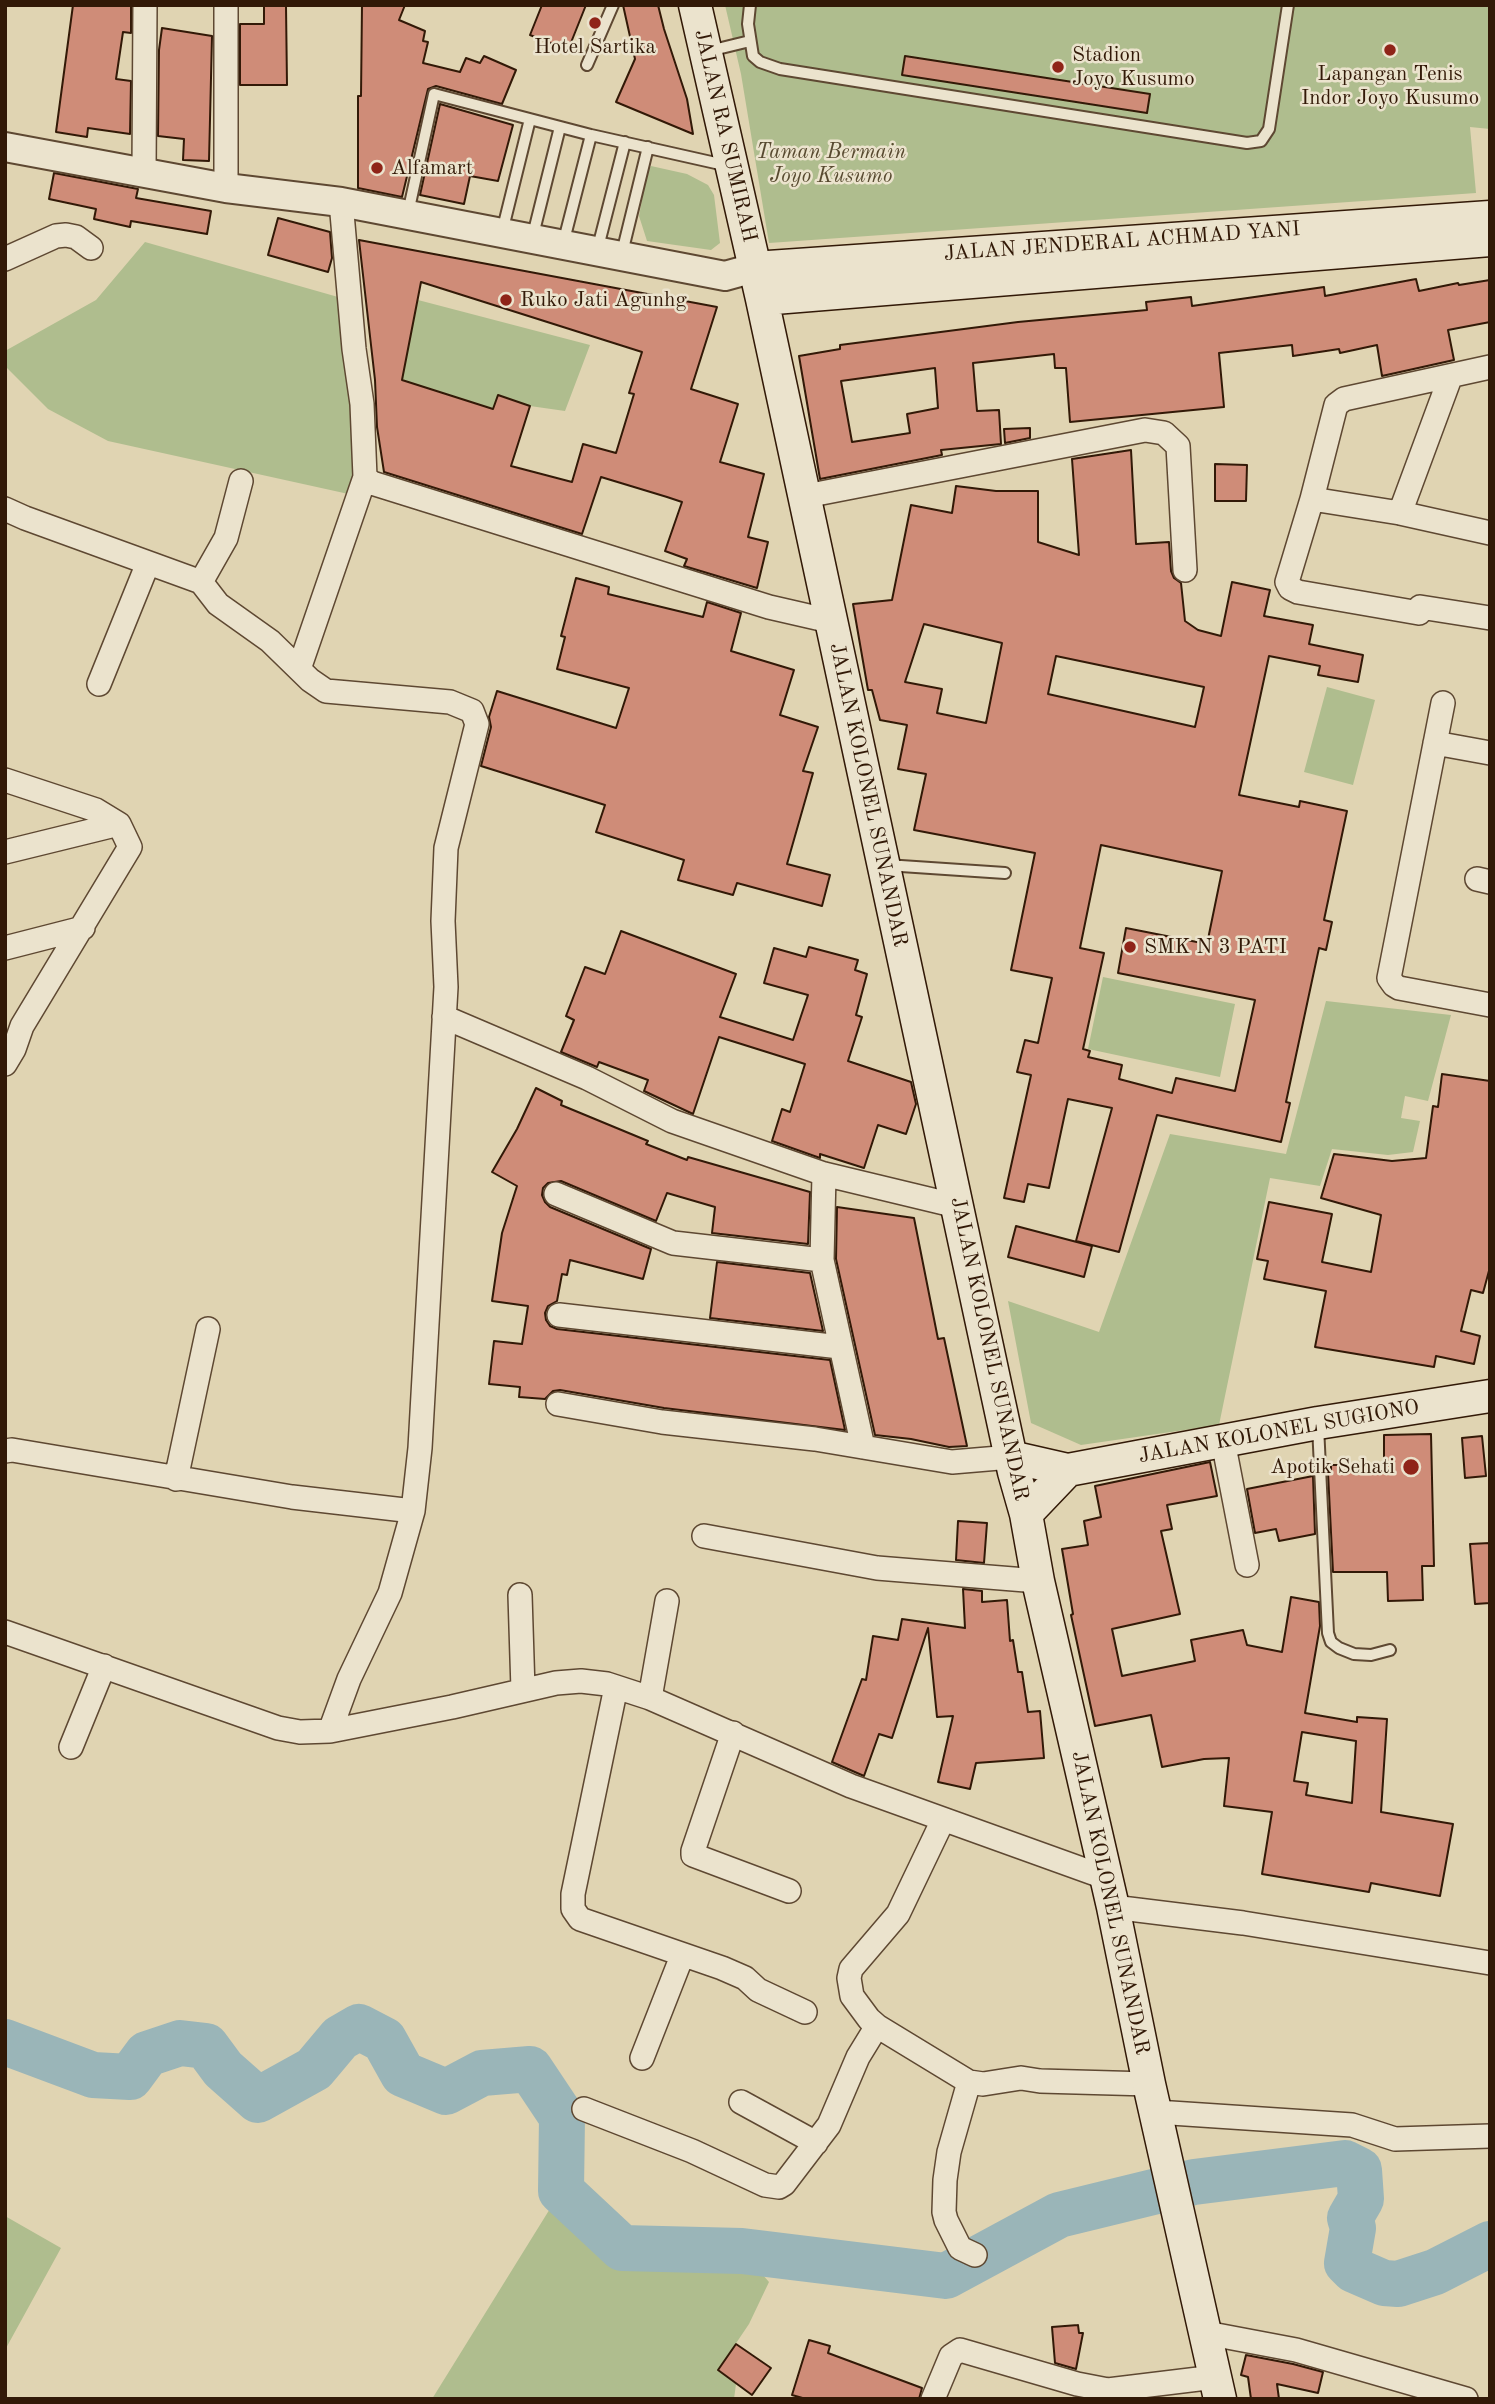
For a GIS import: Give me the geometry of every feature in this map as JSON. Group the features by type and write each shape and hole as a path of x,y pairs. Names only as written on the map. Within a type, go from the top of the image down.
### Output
{"main road":[{"name":"JALAN RA SUMIRAH","path":"695,5 732,167 739,272 762,299"},
{"name":"JALAN JENDERAL ACHMAD YANI","path":"739,272 1490,217"},
{"name":"JALAN JENDERAL ACHMAD YANI","path":"762,299 1490,240"},
{"name":"JALAN KOLONEL SUNANDAR","path":"762,299 1011,1457 1026,1514 1038,1581 1113,1907 1217,2388"},
{"name":"JALAN KOLONEL SUGIONO","path":"1011,1457 1069,1470 1318,1423 1490,1396"},
{"path":"1026,1514 1069,1470"}],"street":[{"path":"144,172 145,5"},
{"path":"226,5 226,188"},
{"path":"5,147 226,188 341,202 609,254 739,272"},
{"path":"299,669 365,477 362,404 354,349 341,202"},
{"path":"5,259 56,236 76,237 91,248"},
{"path":"1490,368 1344,399 1336,405 1287,582 1290,588 1298,592 1419,613 1420,607 1490,618"},
{"path":"1400,513 1450,377"},
{"path":"806,496 1144,430 1164,433 1178,446 1185,570"},
{"path":"365,477 372,483 769,607 831,621"},
{"path":"201,582 226,538 241,481"},
{"path":"1312,499 1400,513 1490,533"},
{"path":"5,509 201,582 218,604 270,641 327,691 450,702 472,711 477,724 446,848 443,921 446,987 420,1448 413,1511 390,1593 349,1679 330,1731"},
{"path":"99,684 148,563"},
{"path":"1443,703 1390,978 1399,988 1490,1005"},
{"path":"1435,743 1490,752"},
{"path":"5,780 96,810 119,824 130,847 83,928 14,1028 15,1049 5,1064"},
{"path":"5,852 119,824"},
{"path":"5,948 83,928"},
{"path":"444,1017 587,1078 672,1121 824,1174 957,1206"},
{"path":"824,1174 822,1260 863,1447"},
{"path":"556,1194 673,1244 822,1260"},
{"path":"559,1315 840,1347"},
{"path":"176,1479 208,1329"},
{"path":"558,1404 662,1422 815,1439 951,1462 1011,1457"},
{"path":"1223,1441 1247,1565"},
{"path":"5,1451 292,1497 413,1511"},
{"path":"704,1536 877,1568 1038,1581"},
{"path":"520,1595 523,1690"},
{"path":"650,1698 667,1601"},
{"path":"5,1632 278,1728 300,1732 330,1731 556,1683 581,1681 615,1686 733,1733 852,1786 1104,1877"},
{"path":"71,1747 104,1666"},
{"path":"615,1686 573,1894 573,1909 580,1919 745,1978 758,1990 805,2012"},
{"path":"733,1733 693,1850 694,1855 789,1891"},
{"path":"943,1820 898,1914 851,1969 849,1978 852,1996 877,2026 969,2082 983,2084 1021,2078 1352,2125 1395,2139 1490,2136"},
{"path":"1113,1907 1243,1923 1490,1963"},
{"path":"642,2058 682,1956"},
{"path":"584,2109 692,2151 773,2188 784,2184 829,2125 858,2057 877,2026"},
{"path":"962,2245 944,2212 945,2180 949,2152 969,2082"},
{"path":"741,2102 816,2143"},
{"path":"1206,2333 1296,2350 1466,2399"},
{"path":"933,2399 951,2357 960,2350 1077,2385 1108,2390 1217,2388"}],"lane":[{"path":"587,65 613,5"},
{"path":"750,5 748,24 753,56 760,62 780,69 1247,143 1261,141 1269,129 1288,5"},
{"path":"705,52 750,41"},
{"path":"408,215 435,94 591,135 732,167"},
{"path":"502,232 530,119"},
{"path":"532,240 560,127"},
{"path":"563,245 591,135"},
{"path":"609,254 625,142"},
{"path":"609,254 649,147"},
{"path":"883,865 1005,873"},
{"path":"1318,1423 1328,1633 1331,1642 1354,1654 1371,1655 1390,1650"}],"green space":[{"name":"Taman Bermain Joyo Kusumo","path":"725,5 1488,5 1490,129 1470,127 1476,193 769,243 741,74"},
{"path":"651,166 687,174 708,185 714,195 720,243 711,250 647,241 639,216 647,173"},
{"path":"145,242 345,299 359,479 353,495 108,441 48,409 5,366 5,351 96,300"},
{"path":"418,300 590,345 565,411 530,406 498,395 493,409 402,380"},
{"path":"1327,687 1375,700 1353,785 1304,772"},
{"path":"1103,977 1235,1004 1220,1077 1088,1049"},
{"path":"1326,1001 1451,1015 1428,1101 1405,1096 1401,1118 1420,1121 1413,1152 1388,1155 1332,1149 1320,1186 1270,1178 1219,1425 1081,1445 1031,1423 1008,1301 1099,1332 1170,1134 1286,1154"},
{"path":"561,2191 622,2248 742,2251 769,2282 749,2324 718,2370 736,2384 734,2399 432,2399"},
{"path":"5,2216 61,2248 5,2350"}],"building":[{"path":"73,5 131,5 131,33 123,32 116,79 131,81 130,134 88,128 87,137 56,132"},
{"path":"362,5 405,5 399,20 425,31 423,41 428,42 423,63 460,72 466,58 480,63 484,56 516,70 502,104 436,86 428,89 402,197 358,188"},
{"path":"542,5 586,5 568,50 530,35"},
{"path":"623,5 658,5 687,99 693,134 616,102 635,59"},
{"path":"264,6 286,6 287,85 240,85 240,24 264,24"},
{"path":"162,28 212,36 209,161 183,160 184,139 158,136 159,50"},
{"path":"905,56 1150,94 1147,113 902,75"},
{"path":"440,104 513,125 498,181 470,176 464,204 420,195"},
{"path":"54,173 138,189 136,198 211,211 207,234 131,221 130,227 94,219 96,209 49,199"},
{"path":"278,218 330,232 332,258 328,272 268,255"},
{"path":"359,240 717,307 691,389 738,404 720,462 764,474 748,537 768,542 757,588 684,566 687,559 665,551 682,502 667,497 601,477 582,534 384,472 377,427 375,380","holes":["421,282 642,352 629,393 634,394 616,453 583,444 572,482 511,466 530,406 498,395 493,409 402,380"]},
{"path":"1416,279 1419,291 1490,280 1490,322 1448,330 1454,360 1382,376 1377,345 1340,353 1339,349 1293,356 1292,345 1219,353 1224,407 1070,422 1066,368 1055,368 1054,354 973,363 977,411 999,410 1001,444 941,450 942,455 820,479 799,356 840,349 840,345 1018,322 1147,310 1146,302 1191,297 1192,306 1324,287 1325,296","holes":["935,368 938,408 907,414 910,433 852,442 841,381"]},
{"path":"1030,428 1030,438 1005,443 1004,429"},
{"path":"1131,450 1136,544 1169,542 1171,571 1174,578 1181,583 1185,621 1198,630 1221,636 1232,582 1270,590 1264,616 1313,625 1309,644 1363,655 1358,682 1318,675 1320,666 1269,656 1239,795 1299,807 1300,801 1347,811 1324,920 1332,922 1326,950 1319,948 1286,1102 1290,1103 1281,1142 1157,1115 1119,1252 1076,1241 1112,1108 1068,1099 1049,1188 1028,1184 1024,1202 1004,1198 1031,1075 1017,1072 1025,1040 1038,1043 1052,978 1011,970 1035,853 914,830 926,774 898,769 907,725 880,720 872,690 868,690 853,604 892,600 911,505 952,513 956,486 996,491 1038,491 1038,542 1079,555 1072,459","holes":["924,624 1002,643 986,723 937,713 942,689 905,682","1056,656 1204,687 1195,727 1048,694","1101,845 1222,871 1207,944 1126,928 1118,973 1255,1000 1235,1091 1176,1078 1172,1093 1119,1079 1122,1065 1088,1057 1090,1051 1083,1049 1104,953 1080,948"]},
{"path":"1215,464 1247,465 1246,501 1215,501"},
{"path":"576,578 609,587 608,594 703,617 707,602 741,613 731,651 794,670 780,715 818,727 803,771 813,773 787,864 830,875 822,906 737,883 733,895 678,880 684,860 596,832 605,805 481,766 491,727 489,717 497,691 616,728 629,688 557,669 565,637 561,636"},
{"path":"621,931 736,974 720,1017 793,1040 808,995 764,983 774,948 806,957 809,947 858,960 855,970 867,974 856,1015 862,1017 848,1061 911,1082 916,1104 906,1134 878,1125 864,1168 820,1154 820,1158 772,1141 782,1109 790,1112 805,1064 719,1037 693,1114 644,1091 648,1080 599,1062 597,1067 561,1052 574,1020 566,1016 585,967 605,974"},
{"path":"1442,1074 1490,1081 1490,1267 1483,1293 1471,1290 1461,1331 1480,1336 1474,1364 1436,1356 1434,1367 1315,1347 1326,1291 1264,1279 1268,1261 1257,1259 1269,1202 1332,1214 1322,1262 1371,1272 1381,1215 1321,1198 1334,1154 1392,1161 1426,1158 1433,1106 1438,1107"},
{"path":"536,1088 562,1101 561,1105 687,1160 688,1157 810,1192 808,1244 712,1233 715,1207 667,1193 656,1221 561,1181 548,1183 543,1188 542,1195 550,1207 651,1249 643,1279 570,1260 567,1275 562,1274 557,1301 548,1306 545,1313 550,1326 557,1329 830,1360 845,1430 664,1408 560,1390 553,1391 545,1399 519,1397 520,1387 489,1384 494,1341 522,1344 528,1306 492,1301 502,1233 517,1186 492,1172 517,1129"},
{"path":"837,1207 914,1218 938,1339 944,1338 967,1446 949,1447 875,1435 836,1259"},
{"path":"1016,1226 1092,1246 1084,1277 1008,1257"},
{"path":"717,1262 810,1273 823,1331 710,1318"},
{"path":"1431,1434 1434,1566 1422,1566 1423,1600 1388,1601 1387,1572 1333,1572 1328,1473 1331,1473 1331,1465 1384,1465 1384,1435"},
{"path":"1482,1436 1486,1476 1465,1478 1462,1438"},
{"path":"1210,1462 1217,1496 1167,1505 1172,1529 1161,1531 1180,1614 1112,1629 1122,1676 1195,1661 1191,1640 1243,1630 1247,1645 1282,1652 1291,1597 1319,1602 1320,1626 1305,1713 1357,1722 1357,1717 1387,1719 1381,1812 1453,1824 1440,1896 1371,1883 1369,1892 1262,1874 1272,1812 1224,1806 1229,1758 1204,1759 1162,1767 1151,1715 1095,1726 1071,1615 1073,1614 1062,1549 1088,1545 1084,1521 1101,1517 1095,1486","holes":["1302,1732 1356,1741 1352,1803 1306,1795 1308,1783 1294,1781"]},
{"path":"1313,1476 1315,1534 1279,1541 1276,1529 1255,1533 1247,1489"},
{"path":"958,1521 987,1523 984,1563 956,1560"},
{"path":"1490,1543 1490,1603 1475,1604 1470,1544"},
{"path":"963,1589 982,1591 982,1602 1007,1600 1010,1641 1013,1640 1018,1672 1022,1672 1028,1712 1040,1711 1044,1758 976,1763 970,1789 938,1782 953,1716 937,1717 928,1628 892,1738 879,1734 864,1776 832,1762 862,1679 866,1680 873,1636 898,1640 902,1619 965,1628"},
{"path":"1078,2325 1079,2333 1083,2333 1076,2369 1055,2363 1052,2327"},
{"path":"809,2340 830,2346 828,2353 922,2388 919,2399 806,2399 792,2395"},
{"path":"736,2344 771,2368 752,2395 718,2370"},
{"path":"1246,2355 1323,2372 1318,2393 1277,2384 1279,2399 1251,2399 1248,2377 1241,2375"}],"waterway":[{"path":"5,2042 93,2075 130,2077 147,2054 180,2043 206,2046 223,2069 258,2100 314,2069 340,2038 359,2027 384,2040 403,2074 446,2092 482,2073 530,2069 562,2117 561,2191 622,2248 742,2251 946,2276 1059,2215 1194,2182 1345,2163 1359,2170 1361,2199 1350,2218 1353,2228 1347,2263 1354,2270 1384,2283 1398,2284 1435,2272 1490,2244"}],"place":[{"name":"Hotel Sartika","path":"595,23"},
{"name":"Lapangan Tenis Indor Joyo Kusumo","path":"1390,50"},
{"name":"Stadion Joyo Kusumo","path":"1058,67"},
{"name":"Alfamart","path":"377,168"},
{"name":"Ruko Jati Agunhg","path":"506,300"},
{"name":"SMK N 3 PATI","path":"1130,947"},
{"name":"Apotik Sehati","path":"1411,1467"}]}
